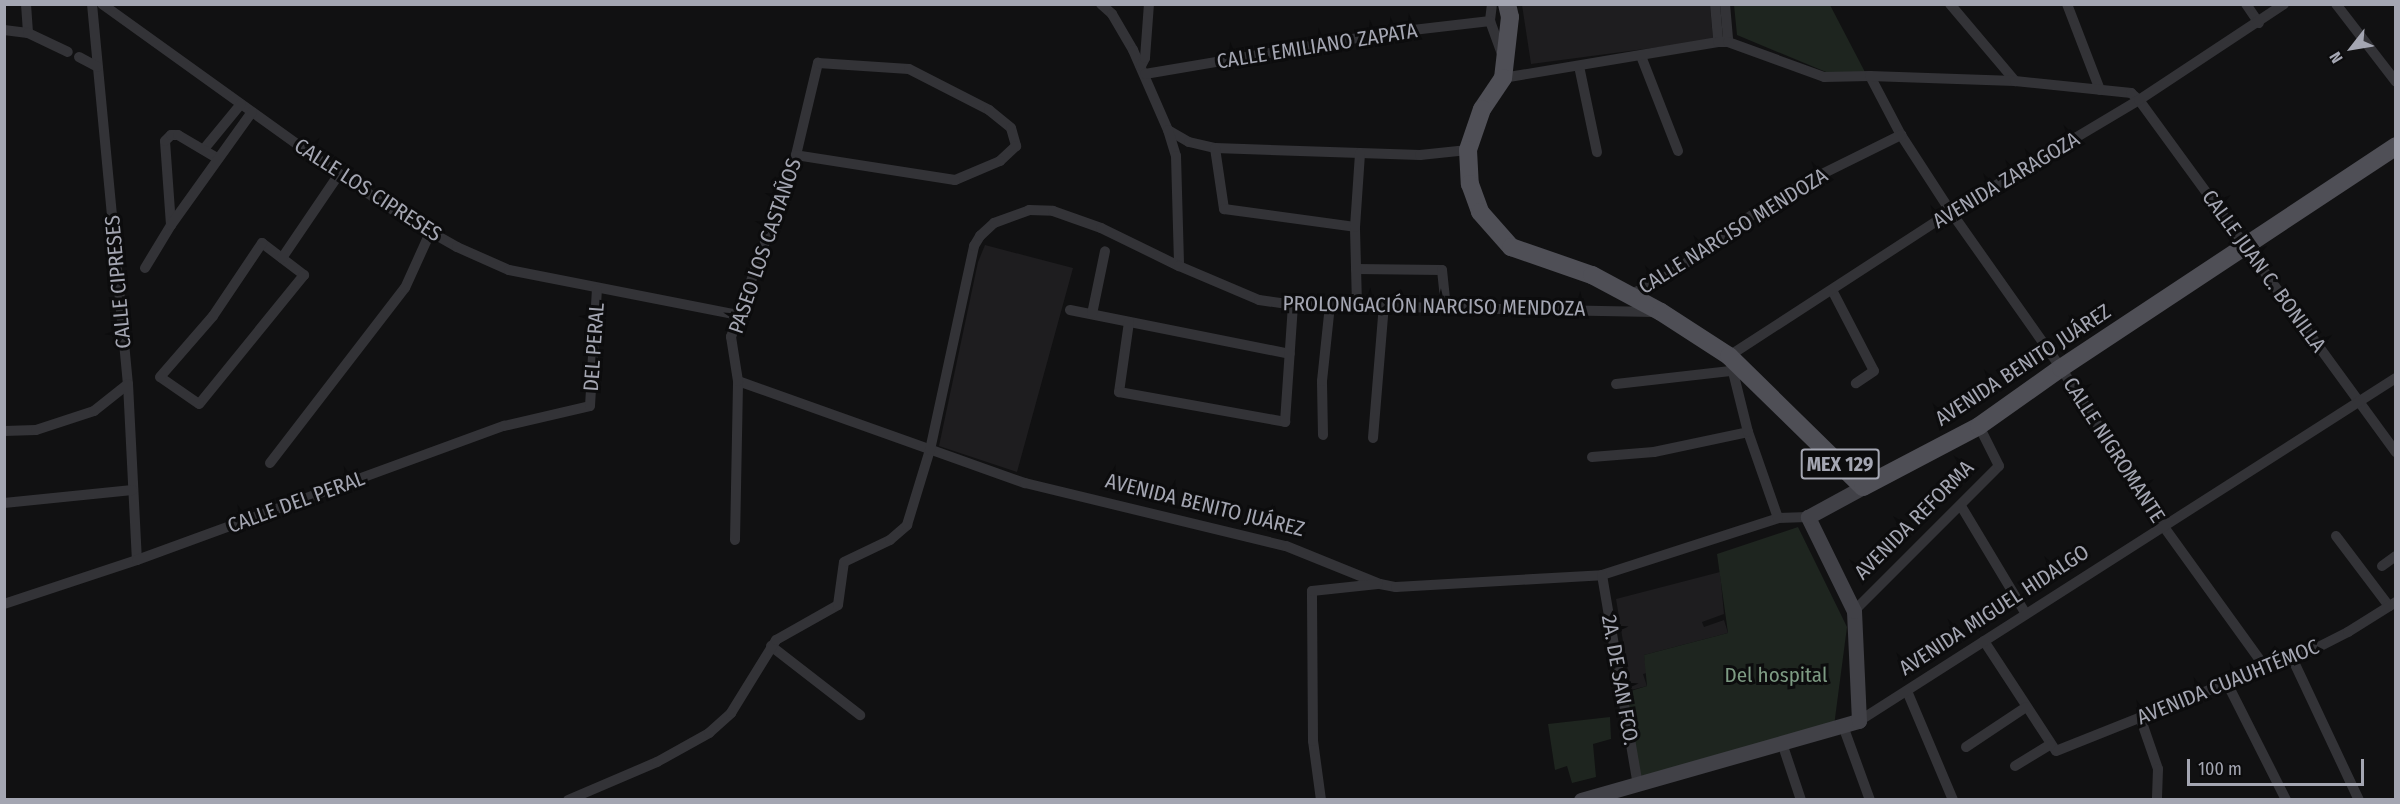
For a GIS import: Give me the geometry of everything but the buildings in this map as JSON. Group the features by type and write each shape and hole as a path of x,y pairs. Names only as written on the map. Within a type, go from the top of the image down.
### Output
{"main road":[{"name":"MEX 129","path":"1507,4 1510,17 1504,70 1482,109 1468,150 1470,184 1480,212 1511,248 1592,275 1661,312 1735,365 1863,487"},
{"name":"AVENIDA BENITO JUÁREZ","path":"1863,487 1979,426 2061,368 2396,146"},
{"path":"1859,721 1855,618 1808,517 1863,487"},
{"name":"AVENIDA MIGUEL HIDALGO","path":"1581,800 1639,792 1782,743 1859,721"}],"street":[{"path":"26,4 28,33"},
{"name":"CALLE CIPRESES","path":"92,4 128,384 137,560"},
{"path":"1101,4 1112,14 1143,70 1168,130 1176,156 1179,266"},
{"path":"1143,70 1149,4"},
{"path":"1492,4 1490,21 1504,70 1580,66 1723,42 1824,77 1870,76 2015,81 2135,96"},
{"path":"1715,4 1723,42"},
{"path":"1723,42 1725,4"},
{"path":"1950,4 2015,81"},
{"path":"2067,4 2100,90"},
{"path":"2246,4 2259,23"},
{"name":"AVENIDA ZARAGOZA","path":"1735,365 1832,290 2135,96 2259,23 2284,4"},
{"path":"2336,4 2396,82"},
{"name":"CALLE LOS CIPRESES","path":"109,7 339,174 430,233 509,270 738,315"},
{"name":"CALLE EMILIANO ZAPATA","path":"1143,70 1387,33 1490,21"},
{"path":"4,30 28,33 68,52"},
{"path":"1641,56 1678,151"},
{"path":"79,57 98,67"},
{"name":"PASEO LOS CASTAÑOS","path":"735,540 738,381 731,337 796,155 818,63 909,69 989,110 1011,128 1016,146 1000,161 955,180 796,155"},
{"path":"1580,66 1597,152"},
{"name":"CALLE NIGROMANTE","path":"1870,76 1901,135 1951,212 2061,368 2164,527 2267,670"},
{"name":"CALLE JUAN C. BONILLA","path":"2135,96 2396,452"},
{"path":"204,149 241,104"},
{"path":"145,268 171,225 252,112"},
{"path":"1168,130 1189,142 1215,148 1420,155 1468,150"},
{"path":"171,225 165,141 171,135 178,135 217,158"},
{"name":"CALLE NARCISO MENDOZA","path":"1630,295 1673,273 1724,234 1791,190 1901,135"},
{"path":"1215,148 1224,209 1355,227"},
{"path":"1357,305 1355,227 1360,153"},
{"path":"282,258 339,174"},
{"name":"PROLONGACIÓN NARCISO MENDOZA","path":"771,646 782,636 838,605 844,562 890,540 907,525 930,450 974,246 980,236 994,223 1029,210 1053,211 1101,228 1179,266 1259,300 1293,305 1661,312"},
{"path":"270,463 405,288 430,233"},
{"path":"262,243 282,258 304,275 199,404 160,377 213,316 262,243"},
{"path":"1092,314 1105,251"},
{"path":"1356,269 1442,270 1446,307"},
{"name":"DEL PERAL","path":"590,406 597,289"},
{"path":"1832,290 1874,371 1856,383"},
{"path":"1128,322 1119,392 1286,422 1293,305"},
{"path":"1323,435 1322,381 1330,305"},
{"path":"1373,438 1384,305"},
{"path":"1070,310 1290,354"},
{"path":"1616,384 1735,365 1748,432 1778,518"},
{"name":"AVENIDA MIGUEL HIDALGO","path":"1859,721 2359,404 2396,378"},
{"name":"AVENIDA BENITO JUÁREZ","path":"738,381 1025,483 1286,546 1380,584 1396,587 1602,575 1778,518 1808,517"},
{"path":"4,431 36,430 94,411 128,384"},
{"name":"CALLE DEL PERAL","path":"4,604 137,560 504,426 590,406"},
{"name":"AVENIDA REFORMA","path":"1855,618 1999,466 1979,426"},
{"path":"1593,457 1654,452 1748,432"},
{"path":"4,503 132,490"},
{"path":"1961,506 2026,614"},
{"path":"2336,536 2392,604"},
{"path":"2382,566 2396,556"},
{"name":"2A. DE SAN FCO.","path":"1602,575 1639,792"},
{"path":"1321,800 1312,741 1312,591 1380,584"},
{"name":"AVENIDA CUAUHTÉMOC","path":"2015,766 2053,748 2293,660 2348,632 2392,604"},
{"path":"1983,641 2053,748"},
{"path":"568,800 657,762 709,733 731,713 771,646 860,715"},
{"path":"2293,660 2359,800"},
{"path":"2227,683 2286,800"},
{"path":"1904,693 1946,800"},
{"path":"1904,693 1953,800"},
{"path":"1966,747 2026,707"},
{"path":"2140,717 2158,769 2157,800"},
{"path":"1843,726 1870,800"},
{"path":"1782,743 1800,800"}],"shaded area":[{"path":"1522,5 1710,5 1713,40 1531,64"},
{"path":"985,245 1073,268 1017,472 939,446 978,262"},
{"path":"1720,572 1724,614 1702,622 1704,627 1724,620 1728,633 1644,655 1647,673 1643,674 1647,686 1631,690 1616,599"}],"green space":[{"path":"1734,5 1830,5 1866,74 1826,72 1737,35"},
{"name":"Del hospital","path":"1798,527 1847,627 1834,726 1637,781 1624,693 1647,686 1644,655 1728,633 1717,554"},
{"path":"1610,717 1611,739 1593,744 1596,777 1572,783 1567,766 1555,770 1548,724"}]}
